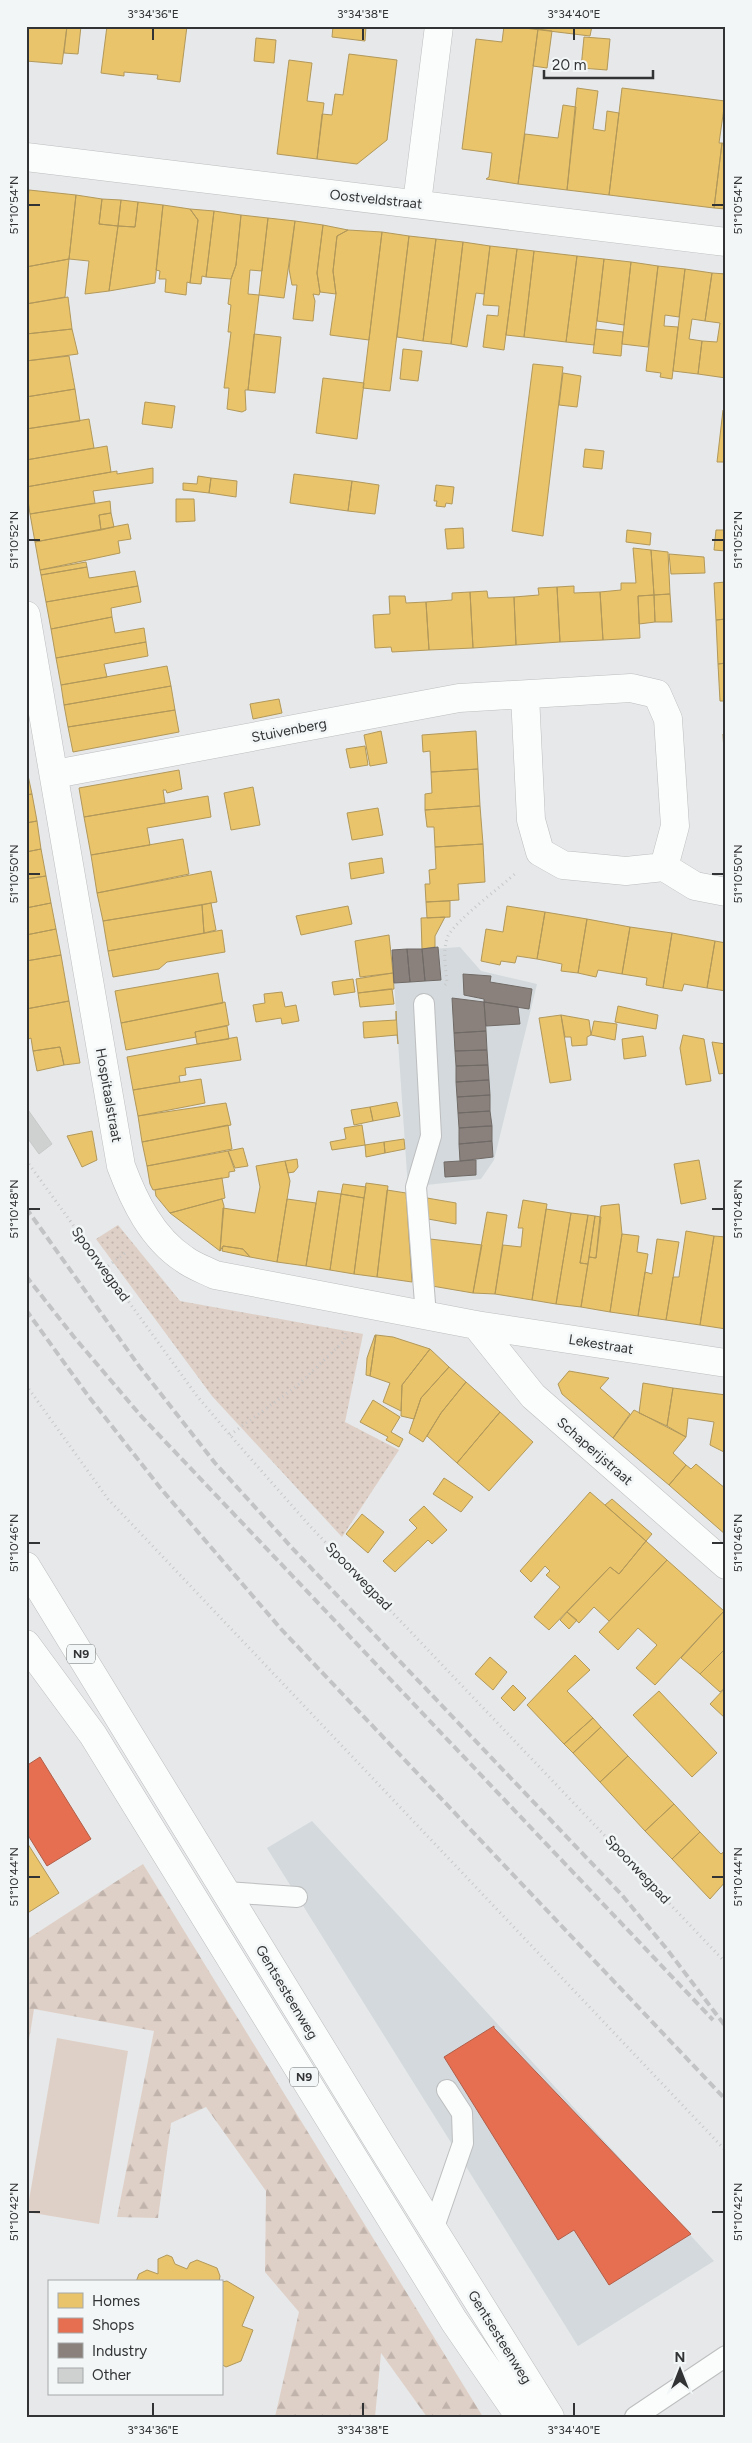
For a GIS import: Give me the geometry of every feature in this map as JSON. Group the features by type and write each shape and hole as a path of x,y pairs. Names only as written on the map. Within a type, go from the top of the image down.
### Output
{"street":[{"path":"417,203 439,26"},
{"name":"Oostveldstraat","path":"26,157 726,242"},
{"name":"Hospitaalstraat","path":"26,616 55,774 121,1166 133,1198 154,1231 183,1259 215,1275 476,1325"},
{"name":"Stuivenberg","path":"55,774 460,698 631,688 657,694 668,719 676,826 664,867"},
{"path":"525,695 531,820 540,852 564,865 626,872 664,867 695,886 726,892"},
{"name":"Lekestraat","path":"476,1325 726,1363"},
{"name":"Schaperijstraat","path":"476,1325 533,1396 726,1565"},
{"name":"Gentsesteenweg","path":"26,1566 433,2230 550,2417"},
{"name":"Gentsesteenweg","path":"26,1644 92,1734 454,2321 520,2417"}],"lane":[{"path":"424,1004 431,1136 416,1187 426,1316"},
{"path":"226,1892 297,1897"},
{"path":"433,2230 463,2143 462,2113 447,2090"},
{"path":"635,2417 726,2356"}],"path":[{"path":"424,1004 447,983 445,952 448,936 540,852"},
{"name":"Spoorwegpad","path":"26,1160 197,1396 230,1435 309,1524 726,1963"},
{"path":"230,1435 298,1386 344,1341 354,1302"},
{"path":"26,1385 108,1499 726,2151"}],"shaded area":[{"path":"460,947 481,971 537,984 494,1160 481,1179 426,1185 431,1293 415,1292 392,952"},
{"path":"312,1821 714,2261 578,2346 267,1848"}],"green space":[{"path":"118,1225 180,1301 363,1334 345,1422 399,1450 342,1537 212,1396 96,1239"},
{"path":"143,1864 483,2417 427,2417 381,2353 375,2417 275,2417 299,2312 265,2272 266,2191 206,2107 171,2123 158,2218 117,2217 154,2031 34,2009 26,2059 26,1940"},
{"path":"57,2038 128,2051 99,2224 27,2212"}],"building: Homes":[{"path":"26,26 67,26 62,64 26,61"},
{"path":"67,26 81,26 78,54 64,53"},
{"path":"107,26 187,26 180,82 157,79 158,75 124,72 124,76 101,73"},
{"path":"333,26 366,26 365,41 332,37"},
{"path":"504,26 538,29 518,184 486,179 489,177 492,153 462,149 476,39 502,42"},
{"path":"508,26 592,26 590,36"},
{"path":"538,29 552,31 547,68 533,66"},
{"path":"584,37 610,39 607,70 581,68"},
{"path":"256,38 276,40 274,63 254,61"},
{"path":"349,54 397,60 387,140 357,164 317,159 322,114 332,115 335,94 343,95"},
{"path":"289,60 312,63 307,101 324,103 317,159 277,154"},
{"path":"577,88 598,91 593,129 605,131 607,111 619,113 609,195 567,190"},
{"path":"622,88 725,101 719,143 722,143 714,208 609,195"},
{"path":"563,105 576,107 567,190 518,184 525,134 558,138"},
{"path":"722,143 726,144 726,209 714,208"},
{"path":"29,190 76,195 69,259 26,267 26,215"},
{"path":"76,195 102,199 99,224 118,226 109,291 85,294 89,261 69,259"},
{"path":"102,199 121,200 118,226 99,224"},
{"path":"121,200 138,202 135,227 118,226"},
{"path":"138,202 163,205 155,283 109,291 118,226 135,227"},
{"path":"163,205 190,209 198,220 190,283 187,282 186,295 165,292 166,279 159,279 160,271 156,270"},
{"path":"190,209 214,211 206,277 202,276 201,284 190,283 198,220"},
{"path":"214,211 241,215 236,265 231,279 206,277"},
{"path":"241,215 268,218 262,271 250,270 248,294 259,295 248,390 245,390 246,410 242,412 227,409 229,388 224,388 231,332 228,332 231,305 228,304 231,279 236,265"},
{"path":"268,218 295,221 284,298 259,295"},
{"path":"295,221 323,225 317,273 320,292 319,295 313,294 315,301 313,321 293,319 297,285 292,285 289,269"},
{"path":"323,225 348,230 337,236 333,271 336,294 320,292 317,273"},
{"path":"348,230 382,232 369,340 330,335 336,294 333,271 337,236"},
{"path":"382,232 409,236 390,391 363,388"},
{"path":"409,236 436,239 423,341 397,337"},
{"path":"436,239 463,242 451,344 423,341"},
{"path":"463,242 490,246 484,294 476,293 467,347 451,344"},
{"path":"490,246 517,249 504,350 483,347 487,315 498,316 499,306 483,305"},
{"path":"517,249 534,251 524,337 506,335"},
{"path":"534,251 577,256 566,342 524,337"},
{"path":"577,256 604,259 594,345 566,342"},
{"path":"69,259 65,297 26,304 26,267"},
{"path":"604,259 631,262 624,325 597,321"},
{"path":"631,262 658,266 648,347 622,344"},
{"path":"658,266 685,269 679,317 665,315 664,326 678,327 672,379 660,377 661,373 646,371"},
{"path":"685,269 712,273 705,321 692,319 689,339 702,341 698,374 673,371"},
{"path":"712,273 726,274 726,378 698,374 702,341 717,342 720,323 705,321"},
{"path":"68,297 72,329 26,334 26,304"},
{"path":"72,329 78,354 26,361 26,334"},
{"path":"596,329 623,332 621,356 593,353"},
{"path":"254,334 281,337 275,393 248,390"},
{"path":"403,349 422,351 418,381 400,379"},
{"path":"69,356 75,389 26,397 26,361"},
{"path":"533,364 563,367 543,536 512,531"},
{"path":"563,373 581,376 577,407 559,405"},
{"path":"323,378 364,383 357,439 316,433"},
{"path":"75,389 80,421 26,429 26,397"},
{"path":"145,402 175,406 172,428 142,424"},
{"path":"723,410 726,410 726,462 717,462"},
{"path":"89,419 94,448 26,460 26,429"},
{"path":"107,446 111,472 26,487 28,485 26,460"},
{"path":"585,449 604,451 602,469 583,467"},
{"path":"153,468 153,483 93,491 95,503 30,514 26,487 117,471 117,474"},
{"path":"294,474 352,481 348,511 290,503"},
{"path":"198,476 211,478 209,493 183,490 183,483 197,484"},
{"path":"211,478 237,481 236,497 209,493"},
{"path":"352,481 379,485 375,514 348,511"},
{"path":"436,485 454,487 452,504 446,503 445,507 436,506 437,501 434,501"},
{"path":"176,499 194,499 195,521 176,522"},
{"path":"110,501 111,513 99,515 101,530 35,542 30,514"},
{"path":"111,513 114,527 101,530 99,515"},
{"path":"128,524 131,539 118,541 120,553 40,570 35,542"},
{"path":"463,528 464,548 447,549 445,529"},
{"path":"627,530 651,533 650,545 626,542"},
{"path":"716,530 726,530 726,551 714,550"},
{"path":"633,548 651,550 654,595 638,596 640,638 603,640 600,592 621,590 621,583 636,583"},
{"path":"651,550 668,552 670,594 654,595"},
{"path":"669,554 704,557 705,573 671,574"},
{"path":"86,562 87,567 41,575 40,570"},
{"path":"87,567 89,578 135,571 138,586 46,602 41,575"},
{"path":"726,582 726,619 716,620 714,583"},
{"path":"138,586 141,602 111,608 112,617 51,629 46,602"},
{"path":"574,586 574,593 600,592 603,640 560,642 557,587"},
{"path":"557,587 560,642 516,645 514,597 539,595 538,588"},
{"path":"487,591 488,598 514,597 516,645 473,648 470,592"},
{"path":"470,592 473,648 429,650 426,602 452,600 452,593"},
{"path":"670,594 672,622 655,622 654,595"},
{"path":"654,595 655,622 639,624 638,596"},
{"path":"389,596 405,596 406,603 426,602 429,650 392,652 391,647 375,648 373,615 390,614"},
{"path":"112,617 115,633 144,628 146,642 56,658 51,629"},
{"path":"726,619 726,663 718,664 716,620"},
{"path":"146,642 148,656 104,664 107,677 61,685 56,658"},
{"path":"726,663 726,701 720,701 718,664"},
{"path":"167,666 171,686 64,705 61,685"},
{"path":"171,686 175,710 68,727 64,705"},
{"path":"279,699 282,713 253,719 250,704"},
{"path":"175,710 179,732 73,752 68,727"},
{"path":"381,731 387,763 370,766 364,735"},
{"path":"476,731 478,769 431,772 430,751 423,752 422,735"},
{"path":"726,733 726,770 725,770 723,734"},
{"path":"365,746 368,765 350,768 346,749"},
{"path":"26,766 32,794 26,795"},
{"path":"478,769 480,806 425,810 425,794 432,793 431,772"},
{"path":"179,770 182,789 167,793 166,790 163,790 165,803 84,817 79,788"},
{"path":"253,787 260,825 231,830 224,793"},
{"path":"32,794 37,821 26,823 26,795"},
{"path":"208,796 211,817 147,828 150,845 91,855 84,817"},
{"path":"480,806 483,844 435,847 434,827 427,827 425,810"},
{"path":"378,808 383,835 352,840 347,813"},
{"path":"37,821 41,849 26,852 26,823"},
{"path":"183,839 189,874 97,893 91,855"},
{"path":"483,844 485,882 458,884 459,900 426,902 425,884 430,884 429,870 436,869 435,847"},
{"path":"41,849 46,876 26,879 26,852"},
{"path":"382,858 384,873 351,879 349,863"},
{"path":"211,871 217,902 103,921 97,893"},
{"path":"46,876 51,903 26,908 26,879"},
{"path":"450,901 450,917 427,918 426,902"},
{"path":"51,903 56,929 26,935 26,908"},
{"path":"211,903 216,930 204,933 202,905"},
{"path":"202,905 204,933 108,951 103,921"},
{"path":"348,906 352,924 301,935 296,916"},
{"path":"507,906 545,912 537,959 517,956 515,963 501,961 500,965 481,961 486,929 503,932"},
{"path":"545,912 587,919 578,973 561,971 562,964 537,959"},
{"path":"445,917 435,936 435,947 422,949 421,918"},
{"path":"587,919 630,927 622,974 598,970 596,977 578,973"},
{"path":"630,927 672,933 663,988 646,985 647,978 622,974"},
{"path":"56,929 61,955 26,961 26,935"},
{"path":"222,930 225,952 167,962 159,969 113,977 108,951"},
{"path":"672,933 715,941 707,988 684,984 682,991 663,988"},
{"path":"389,935 393,973 360,977 355,941"},
{"path":"715,941 726,943 726,991 707,988"},
{"path":"61,955 69,1001 26,1009 26,961"},
{"path":"218,973 223,1003 121,1023 115,991"},
{"path":"393,973 394,989 358,993 356,979"},
{"path":"353,979 355,992 334,995 332,982"},
{"path":"392,989 394,1004 360,1007 358,993"},
{"path":"282,992 285,1007 296,1005 299,1021 282,1024 281,1018 256,1022 253,1005 265,1003 264,994"},
{"path":"69,1001 80,1063 64,1065 60,1047 33,1051 31,1038 26,1040 26,1009"},
{"path":"225,1002 229,1025 195,1032 196,1037 126,1050 121,1023"},
{"path":"618,1006 658,1015 656,1029 615,1022"},
{"path":"396,1011 398,1044 397,1035 364,1038 363,1022 396,1020"},
{"path":"561,1015 589,1020 591,1035 587,1037 587,1045 572,1046 571,1037 565,1037"},
{"path":"561,1015 571,1080 550,1083 539,1018"},
{"path":"594,1021 617,1024 615,1040 591,1035"},
{"path":"227,1026 229,1039 197,1044 195,1032"},
{"path":"683,1035 704,1039 711,1081 686,1085 680,1048"},
{"path":"643,1036 646,1056 624,1059 622,1039"},
{"path":"237,1037 241,1060 185,1068 186,1075 179,1076 180,1082 133,1090 127,1057"},
{"path":"712,1042 726,1044 726,1073 719,1074"},
{"path":"60,1047 64,1065 37,1071 33,1051"},
{"path":"201,1079 205,1103 138,1116 133,1090"},
{"path":"397,1102 400,1116 373,1121 370,1107"},
{"path":"226,1103 231,1125 142,1142 138,1116"},
{"path":"370,1107 373,1121 354,1125 351,1110"},
{"path":"228,1125 232,1149 147,1166 142,1142"},
{"path":"362,1125 365,1145 332,1150 330,1142 346,1139 344,1128"},
{"path":"92,1131 97,1160 82,1167 67,1136"},
{"path":"404,1139 405,1149 385,1153 384,1142"},
{"path":"384,1142 385,1153 366,1157 365,1145"},
{"path":"243,1148 248,1166 235,1168 228,1151"},
{"path":"228,1151 235,1171 229,1172 229,1177 153,1190 150,1184 147,1166"},
{"path":"297,1159 298,1167 294,1172 288,1173 285,1161"},
{"path":"699,1160 706,1199 681,1204 674,1164"},
{"path":"285,1161 290,1181 277,1262 250,1257 243,1249 223,1246 220,1251 223,1208 255,1213 260,1187 256,1166"},
{"path":"222,1178 225,1198 170,1213 156,1196 155,1190"},
{"path":"366,1183 388,1186 377,1277 354,1274"},
{"path":"343,1184 366,1187 364,1198 341,1194"},
{"path":"387,1190 406,1193 412,1282 377,1277"},
{"path":"318,1191 341,1194 330,1270 306,1266"},
{"path":"341,1194 364,1198 354,1274 330,1270"},
{"path":"427,1198 456,1203 456,1224 428,1219"},
{"path":"222,1199 224,1206 220,1251 170,1213"},
{"path":"287,1199 316,1203 306,1266 277,1262"},
{"path":"523,1200 547,1204 532,1300 495,1294 503,1245 521,1247 523,1228 518,1228"},
{"path":"619,1204 622,1234 610,1312 581,1307 589,1257 596,1258 601,1206"},
{"path":"546,1209 571,1213 556,1304 532,1300"},
{"path":"487,1212 507,1215 495,1294 473,1293"},
{"path":"571,1213 588,1215 580,1263 588,1264 581,1307 556,1304"},
{"path":"588,1215 595,1216 588,1264 580,1263"},
{"path":"595,1216 601,1217 596,1258 589,1257"},
{"path":"686,1231 714,1236 700,1325 666,1320 673,1277 679,1277"},
{"path":"622,1234 639,1236 637,1252 648,1254 638,1316 610,1312"},
{"path":"714,1236 726,1237 726,1329 700,1325"},
{"path":"430,1239 482,1245 473,1293 432,1286"},
{"path":"657,1239 679,1242 666,1320 638,1316 645,1272 652,1274"},
{"path":"223,1246 243,1249 250,1257 222,1251"},
{"path":"375,1335 370,1376 366,1375 367,1358"},
{"path":"376,1335 393,1337 430,1349 402,1385 401,1411 383,1402 390,1383 370,1376"},
{"path":"430,1349 449,1367 421,1398 414,1419 401,1416 402,1385"},
{"path":"449,1367 466,1382 441,1413 423,1442 409,1433 421,1398"},
{"path":"569,1371 609,1378 600,1388 630,1414 613,1438 562,1394 558,1384"},
{"path":"466,1382 500,1412 457,1463 427,1436 441,1413"},
{"path":"643,1383 673,1388 667,1426 639,1413"},
{"path":"673,1388 726,1395 726,1453 710,1445 714,1422 688,1418 686,1437 667,1426"},
{"path":"373,1400 400,1417 391,1432 403,1439 399,1447 386,1440 388,1437 360,1422"},
{"path":"634,1410 686,1437 673,1453 686,1465 669,1485 613,1438"},
{"path":"500,1412 533,1442 489,1491 457,1463"},
{"path":"696,1464 726,1489 726,1535 669,1485 686,1465 691,1469"},
{"path":"444,1478 473,1497 461,1512 433,1494"},
{"path":"590,1492 646,1541 619,1574 610,1567 549,1630 534,1617 560,1587 546,1575 550,1571 545,1566 531,1582 520,1571"},
{"path":"612,1499 652,1534 646,1541 605,1505"},
{"path":"424,1506 447,1530 432,1544 428,1540 395,1572 383,1561 417,1528 409,1520"},
{"path":"362,1514 384,1532 368,1553 346,1534"},
{"path":"646,1541 667,1560 609,1621 594,1607 579,1623 567,1612 610,1567 619,1574"},
{"path":"667,1560 724,1611 655,1685 636,1668 657,1645 638,1628 618,1650 599,1632"},
{"path":"724,1611 726,1648 700,1674 681,1658"},
{"path":"567,1612 577,1620 569,1629 560,1620"},
{"path":"726,1648 726,1687 720,1692 700,1674"},
{"path":"575,1655 590,1670 567,1691 593,1718 564,1744 527,1705"},
{"path":"490,1657 507,1672 493,1690 475,1674"},
{"path":"513,1685 526,1698 514,1711 501,1698"},
{"path":"726,1687 726,1719 710,1704"},
{"path":"659,1691 717,1753 692,1777 633,1715"},
{"path":"593,1718 601,1727 573,1753 564,1744"},
{"path":"601,1727 628,1756 600,1782 573,1753"},
{"path":"628,1756 674,1804 645,1831 600,1782"},
{"path":"674,1804 700,1832 672,1859 645,1831"},
{"path":"700,1832 721,1854 726,1850 726,1881 710,1899 672,1859"},
{"path":"26,1841 59,1893 26,1914"},
{"path":"167,2255 172,2257 175,2264 187,2269 190,2263 197,2260 217,2268 219,2280 137,2280 139,2274 147,2270 158,2274 158,2259"},
{"path":"227,2281 254,2297 242,2326 253,2330 241,2361 226,2367 222,2365 222,2282"}],"building: Shops":[{"path":"40,1757 91,1839 47,1866 26,1832 26,1766"},
{"path":"494,2026 691,2234 609,2285 574,2230 558,2240 444,2057"}],"building: Industry":[{"path":"438,947 441,980 425,981 422,949"},
{"path":"407,949 410,982 394,983 392,950"},
{"path":"407,949 422,949 425,981 410,982"},
{"path":"463,974 491,976 490,982 532,989 529,1009 484,1002 484,999 464,995"},
{"path":"452,998 484,1002 486,1031 454,1033"},
{"path":"484,1002 518,1007 520,1024 486,1026"},
{"path":"486,1031 487,1050 455,1051 454,1033"},
{"path":"487,1050 488,1065 456,1066 455,1051"},
{"path":"488,1065 489,1080 456,1082 456,1066"},
{"path":"489,1080 490,1095 457,1097 456,1082"},
{"path":"490,1095 490,1111 458,1113 457,1097"},
{"path":"490,1111 492,1126 459,1128 458,1113"},
{"path":"492,1126 492,1141 459,1144 459,1128"},
{"path":"492,1141 493,1157 460,1161 459,1144"},
{"path":"476,1160 476,1175 445,1177 444,1162"}],"building: Other":[{"path":"26,1107 52,1144 39,1154 26,1136"}],"railway":[{"path":"26,1208 139,1366 215,1463 294,1550 621,1894 666,1948 726,2027"},
{"path":"26,1276 74,1337 141,1416 713,2020"},
{"path":"26,1310 89,1397 162,1490 281,1629 726,2100"}]}
